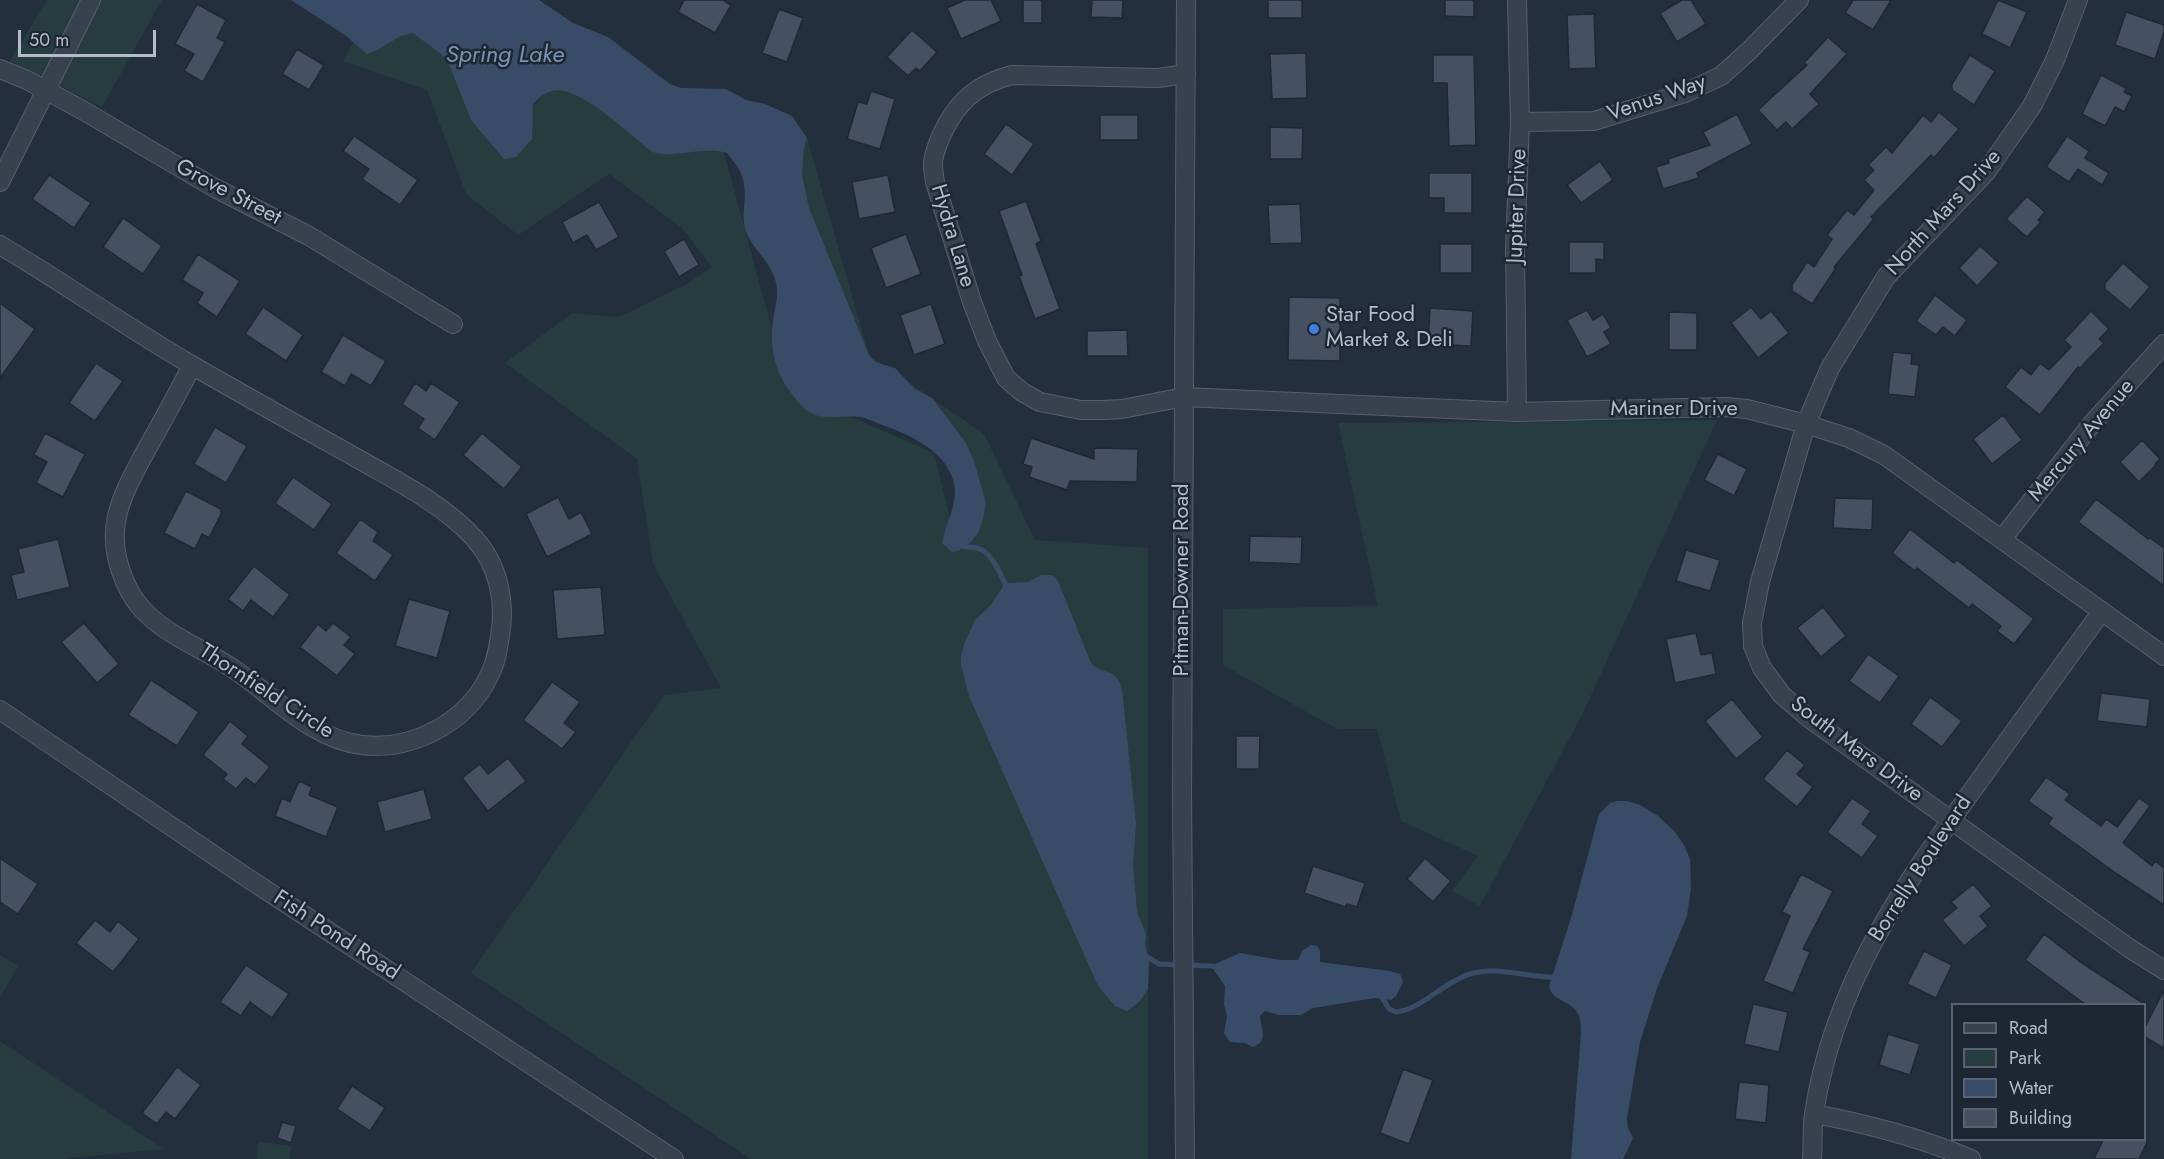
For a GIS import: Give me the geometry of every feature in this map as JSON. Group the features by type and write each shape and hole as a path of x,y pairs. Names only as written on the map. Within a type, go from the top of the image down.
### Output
{"street":[{"path":"0,182 91,0"},
{"name":"Pitman-Downer Road","path":"1185,1159 1183,952 1186,0"},
{"name":"Jupiter Drive","path":"1516,412 1515,248 1520,122 1517,0"},
{"name":"Venus Way","path":"1520,122 1594,121 1685,93 1721,76 1799,0"},
{"name":"North Mars Drive","path":"1806,424 1830,368 1886,277 1986,172 2032,106 2055,60 2078,0"},
{"name":"Grove Street","path":"0,69 45,90 194,177 309,236 453,324"},
{"name":"Hydra Lane","path":"1184,397 1122,409 1081,410 1040,402 1022,392 1006,378 979,322 946,222 935,182 933,162 947,123 959,104 975,90 992,80 1012,75 1158,78 1186,74"},
{"name":"Thornfield Circle","path":"0,245 192,366 385,474 452,517 477,541 488,557 497,581 503,609 502,626 495,663 489,678 474,699 451,721 438,730 400,743 380,746 360,745 339,739 303,721 229,666 161,626 138,605 129,593 113,546 117,515 132,478 192,366"},
{"name":"Mercury Avenue","path":"2002,539 2091,425 2164,344"},
{"name":"Mariner Drive","path":"1184,397 1516,412 1726,407 1748,409 1806,424 1849,438 1884,455 2164,656"},
{"name":"South Mars Drive","path":"1806,424 1760,582 1752,623 1753,646 1762,668 1782,695 1810,719 2129,948 2164,969"},
{"name":"Borrelly Boulevard","path":"1812,1159 1814,1114 1831,1040 1851,984 1882,923 1951,820 2102,611"},
{"name":"Fish Pond Road","path":"0,710 240,873 674,1159"},
{"path":"1814,1114 1843,1119 1899,1135 1950,1150 1971,1159"}],"green space":[{"path":"47,0 162,0 102,107 10,61"},
{"path":"364,21 430,23 498,142 557,81 723,149 788,389 934,453 958,550 986,503 833,346 746,100 807,138 869,355 984,434 1035,540 1148,548 1148,1159 751,1159 471,973 664,695 721,688 653,564 637,459 505,363 572,313 619,317 687,284 712,267 682,228 609,174 518,235 466,194 427,90 343,61"},
{"path":"1717,420 1583,713 1480,906 1452,891 1478,856 1401,821 1377,729 1337,729 1223,665 1223,609 1378,606 1338,423"},
{"path":"0,955 18,966 0,998"},
{"path":"0,1041 163,1149 61,1159 0,1159"},
{"path":"258,1142 291,1146 290,1159 256,1159"}],"water":[{"name":"Spring Lake","path":"291,0 539,0 573,23 608,37 670,84 681,88 726,89 746,100 765,104 792,116 807,138 802,175 809,208 869,355 875,362 895,368 915,389 932,398 966,443 974,461 986,503 978,533 971,542 958,551 952,552 942,543 955,491 952,477 938,455 915,439 867,419 854,416 822,417 811,413 799,403 784,383 773,348 772,330 777,293 776,281 747,234 744,222 743,180 738,168 727,153 708,151 661,154 653,152 585,100 562,91 552,91 533,104 532,139 516,157 504,159 471,120 449,64 441,54 413,33 367,54 345,35"},
{"path":"1041,575 1052,575 1058,581 1091,663 1117,677 1122,689 1136,824 1133,864 1137,912 1146,934 1145,945 1149,963 1148,989 1139,1002 1127,1011 1115,1006 1098,986 969,696 961,665 964,644 975,620 990,606 1004,585 1028,582"},
{"path":"1617,801 1640,805 1658,816 1675,832 1690,859 1691,888 1687,916 1657,988 1640,1042 1627,1118 1628,1128 1633,1138 1623,1159 1571,1159 1581,1034 1580,1021 1573,1008 1554,996 1549,986 1571,918 1599,814 1610,803"},
{"path":"1311,945 1317,946 1320,951 1320,962 1390,971 1400,974 1403,982 1396,996 1391,1000 1375,998 1313,1008 1301,1015 1279,1015 1265,1011 1260,1016 1263,1038 1258,1044 1253,1047 1245,1043 1230,1042 1224,1033 1227,1016 1224,1005 1225,986 1214,970 1215,964 1240,953 1280,960 1298,960 1303,950"}],"building":[{"path":"684,0 723,0 731,5 715,33 678,12"},
{"path":"965,0 991,0 1001,21 961,39 947,8"},
{"path":"1023,0 1042,0 1042,23 1023,23"},
{"path":"1092,0 1123,0 1122,18 1091,17"},
{"path":"1268,0 1302,0 1302,18 1268,18"},
{"path":"1445,0 1474,0 1474,17 1445,16"},
{"path":"1682,0 1691,0 1706,24 1677,42 1660,13"},
{"path":"1853,0 1891,0 1873,30 1845,13"},
{"path":"1998,0 2027,12 2010,48 1982,34"},
{"path":"197,4 226,20 217,38 225,42 203,82 184,71 194,54 175,44"},
{"path":"779,9 803,18 787,62 762,53"},
{"path":"2126,12 2164,25 2155,59 2115,45"},
{"path":"1594,14 1596,68 1569,69 1567,15"},
{"path":"912,30 937,52 920,71 916,68 908,76 887,57"},
{"path":"1828,37 1847,54 1810,94 1819,104 1792,129 1786,122 1777,130 1758,110 1807,65 1804,63"},
{"path":"297,49 324,65 309,90 282,74"},
{"path":"1306,53 1307,98 1272,99 1270,54"},
{"path":"1433,55 1474,55 1476,145 1449,146 1447,83 1433,83"},
{"path":"1970,55 1995,71 1974,105 1952,90 1952,84"},
{"path":"2101,75 2126,88 2124,92 2132,96 2124,112 2115,107 2105,126 2082,114"},
{"path":"871,91 895,99 880,149 847,139 858,102 867,104"},
{"path":"1939,112 1959,129 1934,158 1931,155 1871,217 1874,219 1834,267 1836,268 1812,304 1792,291 1792,285 1807,262 1814,267 1832,239 1827,235 1847,210 1854,215 1874,190 1864,180 1874,170 1868,165 1886,147 1892,153 1923,115 1931,122"},
{"path":"1737,114 1752,144 1697,173 1699,178 1663,189 1656,167 1669,163 1668,159 1710,145 1703,132"},
{"path":"1100,115 1138,115 1138,140 1100,140"},
{"path":"1006,124 1034,144 1012,175 984,154"},
{"path":"1270,127 1303,128 1302,159 1270,159"},
{"path":"354,136 418,180 400,205 362,179 369,169 343,151"},
{"path":"2067,136 2089,151 2085,158 2109,173 2102,185 2078,169 2069,182 2046,167"},
{"path":"1600,161 1613,180 1581,203 1567,185"},
{"path":"1429,173 1472,173 1472,213 1444,213 1444,198 1429,198"},
{"path":"49,175 91,203 74,228 32,199"},
{"path":"888,175 895,212 859,219 852,182"},
{"path":"2027,196 2045,212 2038,220 2041,222 2027,237 2006,219"},
{"path":"1026,201 1041,241 1036,244 1060,309 1035,319 999,211"},
{"path":"599,202 619,237 596,250 587,235 573,243 562,222"},
{"path":"1300,204 1302,243 1270,244 1268,205"},
{"path":"123,218 162,246 143,274 103,247"},
{"path":"906,234 921,274 886,288 871,248"},
{"path":"684,239 699,265 679,277 664,251"},
{"path":"1569,242 1604,242 1604,260 1596,259 1596,273 1569,273"},
{"path":"1440,244 1472,244 1472,273 1440,273"},
{"path":"1980,246 1999,263 1977,286 1959,268"},
{"path":"198,254 240,281 217,317 197,303 203,293 182,280"},
{"path":"2123,263 2150,287 2130,310 2105,289 2105,283"},
{"path":"1935,295 1967,320 1955,336 1943,327 1936,335 1916,321"},
{"name":"Star Food Market & Deli","path":"1289,297 1340,298 1340,361 1288,360"},
{"path":"0,303 35,329 0,378"},
{"path":"931,304 945,344 914,355 900,315"},
{"path":"263,307 303,335 286,361 245,334"},
{"path":"1751,307 1761,319 1771,311 1789,333 1758,358 1731,323"},
{"path":"1430,308 1473,311 1471,346 1428,344"},
{"path":"1587,310 1593,320 1603,314 1611,328 1604,332 1611,344 1587,357 1567,320"},
{"path":"2091,311 2109,329 2099,339 2104,343 2080,368 2078,367 2040,415 2005,387 2021,367 2031,375 2040,363 2049,370 2071,347 2064,340"},
{"path":"1669,312 1697,313 1697,350 1669,350"},
{"path":"1127,330 1128,356 1087,356 1087,331"},
{"path":"343,335 386,361 371,386 351,374 345,386 321,372"},
{"path":"1893,352 1912,354 1911,364 1919,365 1915,397 1888,394"},
{"path":"96,363 123,381 95,421 69,403"},
{"path":"415,383 426,391 431,383 460,402 435,440 418,428 424,419 402,404"},
{"path":"2003,415 2022,440 1992,464 1973,439"},
{"path":"215,427 247,446 226,483 194,464"},
{"path":"45,433 85,454 63,497 36,483 47,462 34,455"},
{"path":"482,433 522,467 504,489 463,455"},
{"path":"1031,438 1094,459 1094,448 1138,449 1137,482 1070,481 1067,490 1029,477 1032,467 1023,464"},
{"path":"2142,440 2160,459 2139,482 2120,462"},
{"path":"1718,454 1747,469 1734,496 1704,480"},
{"path":"293,477 332,504 314,530 275,503"},
{"path":"186,491 221,509 221,514 209,538 202,534 195,549 164,533"},
{"path":"558,497 569,519 581,512 592,534 547,557 526,514"},
{"path":"1835,498 1873,499 1872,530 1833,528"},
{"path":"2096,499 2148,539 2150,538 2164,548 2164,586 2078,522"},
{"path":"360,519 378,532 373,541 393,555 375,581 336,553"},
{"path":"1910,529 1954,563 1957,560 2034,619 2014,644 1997,631 2001,626 1972,604 1969,608 1917,568 1915,571 1892,553"},
{"path":"1250,536 1302,537 1301,564 1249,562"},
{"path":"58,539 70,587 17,600 11,575 24,572 18,549"},
{"path":"1686,550 1720,560 1710,591 1676,581"},
{"path":"254,566 290,595 273,617 251,600 243,611 228,599"},
{"path":"601,587 605,635 557,639 553,590"},
{"path":"409,599 450,611 437,658 395,646"},
{"path":"1823,607 1846,636 1821,657 1797,628"},
{"path":"84,623 119,664 97,683 61,642"},
{"path":"333,623 351,637 344,645 355,654 337,676 300,647 318,624 326,631"},
{"path":"1696,633 1701,655 1712,653 1716,674 1675,683 1666,639"},
{"path":"1868,654 1899,676 1880,703 1849,681"},
{"path":"151,680 199,712 177,746 128,715"},
{"path":"552,682 580,702 564,723 576,732 562,749 523,720"},
{"path":"2101,693 2150,699 2147,727 2097,721"},
{"path":"1930,697 1962,721 1942,747 1911,724"},
{"path":"1732,699 1763,737 1736,759 1705,721"},
{"path":"230,721 248,736 242,744 270,767 255,785 246,778 236,789 223,779 227,774 203,755"},
{"path":"1236,736 1260,736 1259,769 1236,769"},
{"path":"1787,750 1805,765 1797,774 1813,787 1797,807 1763,779"},
{"path":"508,758 526,781 488,811 462,778 480,764 488,774"},
{"path":"2046,777 2070,794 2065,800 2101,826 2106,819 2117,827 2139,798 2150,806 2123,843 2152,866 2155,861 2164,868 2164,905 2048,824 2052,818 2028,801"},
{"path":"299,781 312,787 309,795 338,807 326,837 275,816 282,798 290,802"},
{"path":"424,789 432,819 385,832 377,802"},
{"path":"1852,798 1871,811 1862,824 1878,836 1862,858 1827,832"},
{"path":"0,858 38,884 18,914 0,902"},
{"path":"1425,858 1451,881 1433,902 1407,879"},
{"path":"1313,866 1365,883 1357,907 1347,904 1345,907 1304,893"},
{"path":"1801,874 1833,891 1803,949 1810,952 1793,993 1763,981 1790,916 1782,912"},
{"path":"1973,884 1992,906 1980,916 1988,926 1964,946 1942,920 1957,908 1951,902"},
{"path":"95,920 110,932 118,921 139,939 113,972 76,943"},
{"path":"2044,934 2079,961 2143,1003 2084,1003 2025,960"},
{"path":"1924,951 1952,965 1936,998 1907,984"},
{"path":"246,965 289,994 272,1018 250,1002 241,1016 220,1002"},
{"path":"2164,990 2164,1048 2146,1038 2146,1025"},
{"path":"1753,1004 1788,1012 1779,1052 1744,1044"},
{"path":"1888,1034 1920,1044 1910,1075 1879,1065"},
{"path":"177,1067 201,1085 175,1119 166,1112 157,1124 142,1113"},
{"path":"1403,1069 1433,1080 1409,1144 1380,1133"},
{"path":"1739,1082 1769,1085 1766,1123 1735,1119"},
{"path":"352,1086 385,1108 370,1131 337,1109"},
{"path":"282,1122 296,1126 291,1143 277,1138"},
{"path":"2148,1140 2139,1159 2094,1159 2103,1141"}],"waterway":[{"path":"958,543 964,547 982,550 987,554 996,565 1008,590"},
{"path":"1144,955 1159,964 1213,966 1219,969"},
{"path":"1380,994 1389,1009 1396,1012 1415,1006 1470,974 1492,971 1557,977"}],"place":[{"name":"Star Food Market & Deli","path":"1314,329"}]}
